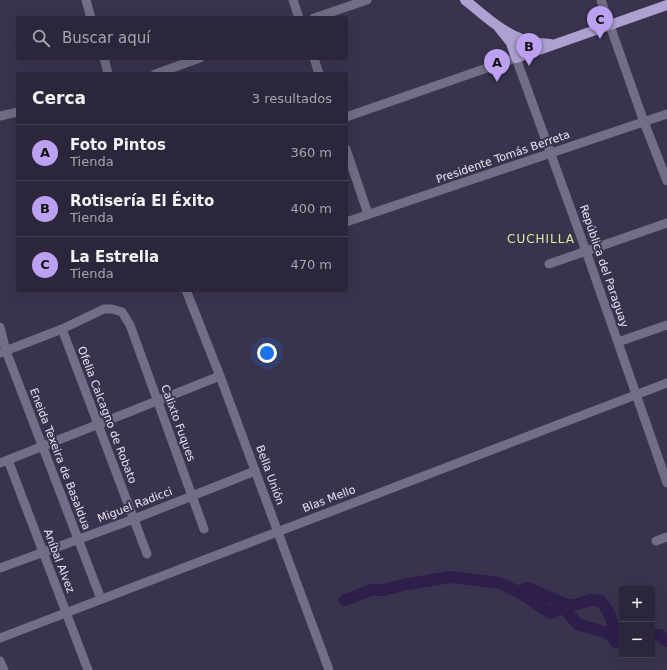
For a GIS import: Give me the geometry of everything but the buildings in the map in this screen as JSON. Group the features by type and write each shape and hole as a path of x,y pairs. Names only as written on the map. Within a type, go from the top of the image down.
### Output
{"main road":[{"path":"465,0 499,28 507,37 516,58 552,44 667,5"},
{"path":"499,28 523,40 552,44"}],"street":[{"path":"86,0 90,16"},
{"path":"292,0 298,16"},
{"path":"320,16 367,0"},
{"path":"601,0 667,182"},
{"path":"348,116 516,58"},
{"name":"República del Paraguay","path":"516,58 586,251 667,483"},
{"path":"104,60 108,72"},
{"path":"161,72 194,60"},
{"path":"315,60 318,72"},
{"path":"0,116 16,112"},
{"name":"Presidente Tomás Berreta","path":"348,221 667,114"},
{"path":"348,155 368,214"},
{"path":"549,264 667,223"},
{"name":"Bella Unión","path":"187,292 220,376 329,670"},
{"name":"Calixto Fuques","path":"62,329 104,309 112,309 122,312 130,325 204,529"},
{"path":"618,342 667,325"},
{"name":"Eneida Texeira de Basaldua","path":"0,327 3,352 43,447 101,599"},
{"path":"3,352 62,329"},
{"name":"Ofelia Calcagno de Robato","path":"62,329 147,554"},
{"path":"4,462 220,376"},
{"name":"Blas Mello","path":"0,638 667,383"},
{"name":"Aníbal Alvez","path":"4,462 66,612 88,670"},
{"name":"Miguel Radicci","path":"0,568 134,519 255,471"},
{"path":"656,541 667,537"},
{"path":"0,661 4,670"}],"waterway":[{"path":"345,600 371,590 384,590 407,584 451,577 500,583 522,594 551,613 562,607 579,625 609,633 616,642 619,641"},
{"path":"519,591 527,588 570,606 591,600 601,601 609,613 616,633 619,634"},
{"path":"655,635 660,635 667,641"}],"place":[{"name":"La Estrella","path":"600,39"},
{"name":"Rotisería El Éxito","path":"529,66"},
{"name":"Foto Pintos","path":"497,82"}],"district":[{"name":"CUCHILLA","path":"541,239"}]}
